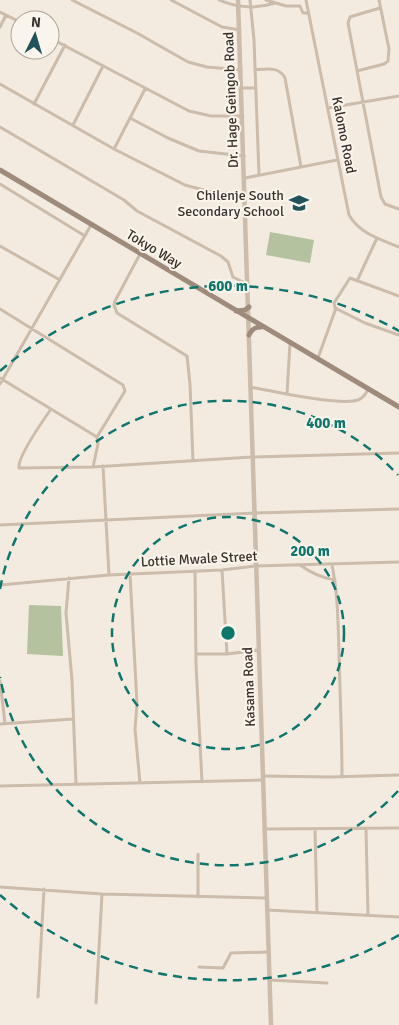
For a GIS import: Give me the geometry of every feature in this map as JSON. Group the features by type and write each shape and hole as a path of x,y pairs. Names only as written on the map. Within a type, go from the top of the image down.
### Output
{"main road":[{"name":"Tokyo Way","path":"2,171 399,408"},
{"path":"236,311 245,310 249,306"},
{"path":"249,335 256,327 262,326"}],"street":[{"path":"72,0 80,2 188,62 207,67 241,70"},
{"path":"171,0 222,27 240,30"},
{"path":"219,0 239,7 275,3"},
{"name":"Dr. Hage Geingob Road","path":"238,0 249,319"},
{"path":"250,0 254,40 259,175"},
{"path":"266,0 286,6 300,6 303,13 308,13"},
{"name":"Kalomo Road","path":"306,0 349,216 354,224 365,232 399,247"},
{"path":"357,71 384,64 388,61 389,49 379,0"},
{"path":"380,8 353,16 348,20 380,197 386,204 399,209"},
{"path":"0,12 10,17"},
{"path":"0,26 6,15"},
{"path":"60,43 177,106 198,114 211,116 243,116"},
{"path":"34,104 65,45"},
{"path":"73,125 103,66"},
{"path":"255,70 278,70 285,78 301,167"},
{"path":"0,84 114,149 197,189 210,192 245,194"},
{"path":"114,149 146,88"},
{"path":"242,88 256,88"},
{"path":"328,108 399,96 399,101"},
{"path":"130,118 168,138 199,151 244,156"},
{"path":"0,127 124,200 137,211 221,256 228,262 233,276 248,285"},
{"path":"245,178 337,160"},
{"path":"0,178 2,171"},
{"path":"0,184 85,236"},
{"path":"0,384 1,379 91,225"},
{"path":"357,280 377,238"},
{"path":"0,246 60,280"},
{"path":"140,254 115,301 114,309 117,313 188,356 193,461"},
{"path":"318,359 336,308 334,302 350,278 399,296"},
{"path":"336,308 365,323 399,335"},
{"path":"0,309 123,385 125,391 97,437 98,444 93,467"},
{"name":"Kasama Road","path":"249,319 271,1025"},
{"path":"287,394 290,343"},
{"path":"1,379 97,437"},
{"path":"250,387 287,394 348,401 362,398 368,389"},
{"path":"51,409 24,452 18,467 28,469 93,467 252,457 399,453"},
{"path":"103,466 109,575"},
{"path":"0,524 399,509"},
{"name":"Lottie Mwale Street","path":"0,584 109,575 222,570 256,566 399,562"},
{"path":"300,565 309,572 325,579 335,580"},
{"path":"332,565 338,613 342,777"},
{"path":"195,570 196,654 202,782"},
{"path":"222,570 227,654"},
{"path":"130,574 137,704 135,729 140,783"},
{"path":"69,578 66,613 72,680 76,784"},
{"path":"196,654 227,654 259,650"},
{"path":"0,681 5,724"},
{"path":"0,724 73,719"},
{"path":"0,786 399,776"},
{"path":"264,829 399,828"},
{"path":"315,829 317,913"},
{"path":"366,829 368,915"},
{"path":"198,854 198,897"},
{"path":"0,887 102,894 266,898"},
{"path":"38,997 44,889"},
{"path":"96,1003 102,894"},
{"path":"267,910 399,917"},
{"path":"199,967 223,968 231,953 268,952"},
{"path":"269,980 327,983"}],"green space":[{"path":"270,232 314,240 310,263 266,255"},
{"path":"29,605 61,606 63,656 27,654"}],"place":[{"name":"Chilenje South Secondary School","path":"299,203"}]}
